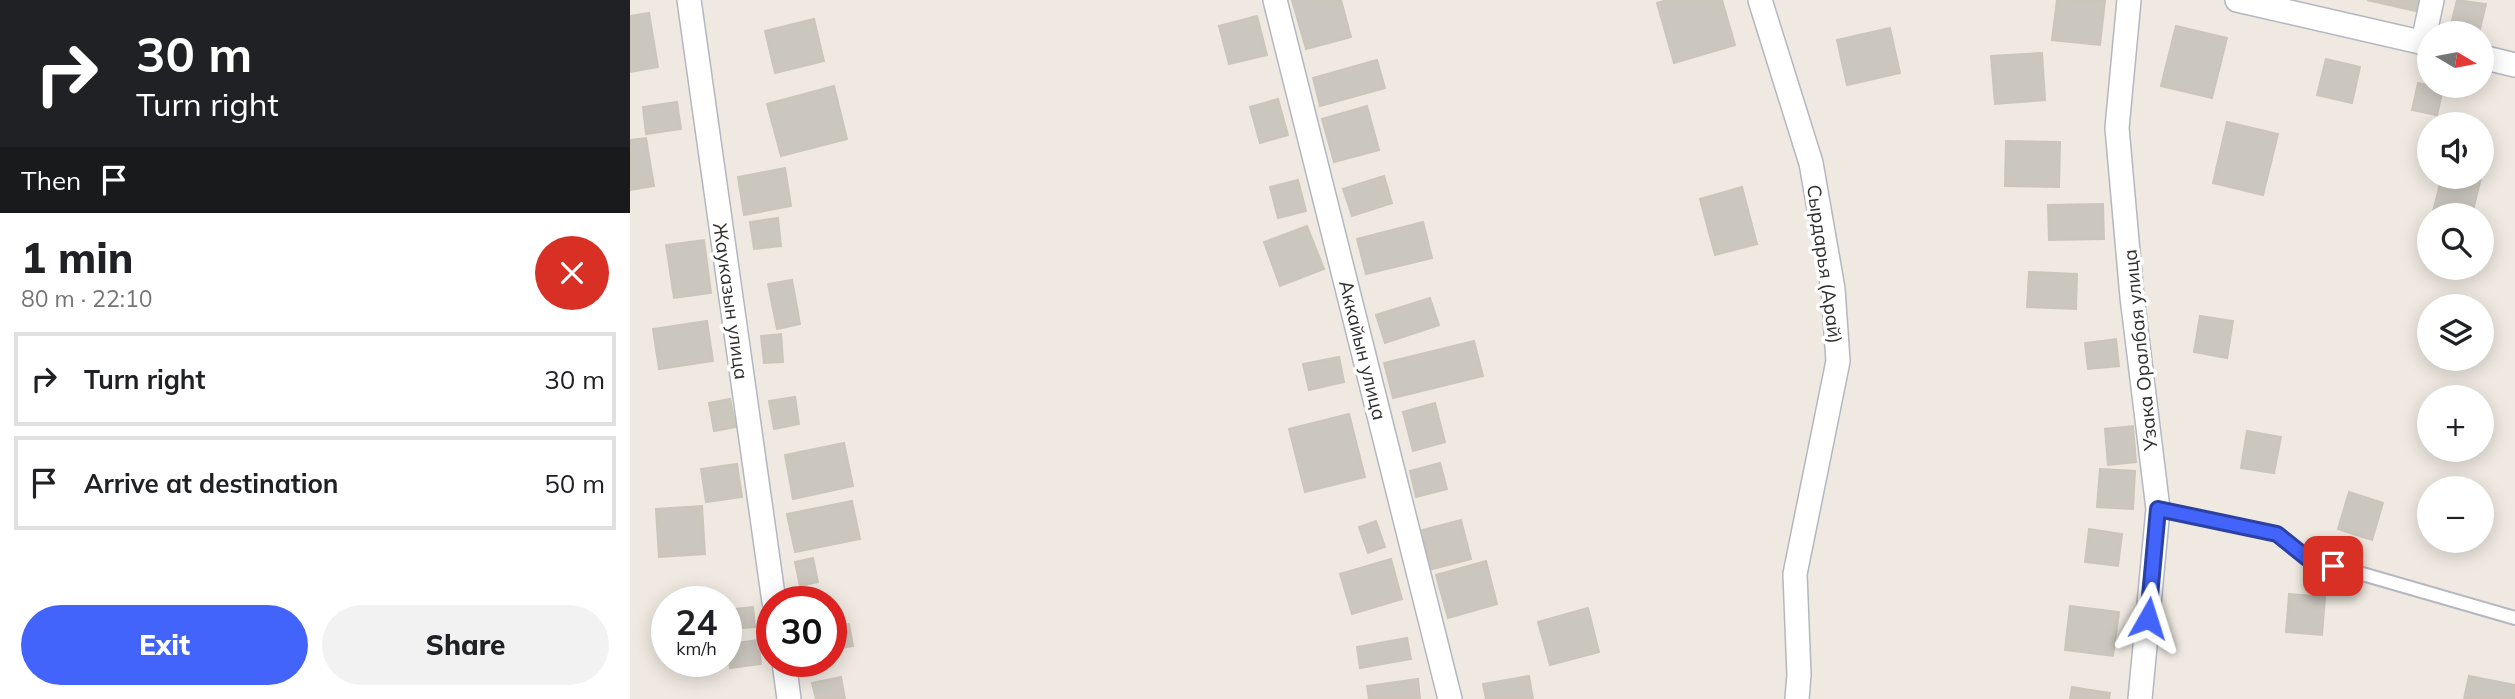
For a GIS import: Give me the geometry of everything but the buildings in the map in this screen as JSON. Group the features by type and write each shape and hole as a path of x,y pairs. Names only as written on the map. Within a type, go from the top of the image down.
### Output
{"street":[{"name":"Жауказын улица","path":"689,0 772,586"},
{"name":"Аккайын улица","path":"1275,0 1450,699"},
{"name":"Сырдарья (Арай)","path":"1760,0 1811,163 1833,289 1838,361 1795,574 1799,675 1797,699"},
{"name":"Узака Оралбая улица","path":"2129,0 2117,128 2132,297 2158,509 2140,699"},
{"path":"2237,0 2417,41"},
{"path":"2429,21 2432,0"},
{"path":"2494,60 2515,65"},
{"path":"785,677 789,699"}],"lane":[{"path":"2158,509 2277,534 2307,558 2515,618"}],"route":[{"path":"2148,618 2158,509 2277,534 2307,558 2333,566"}]}
